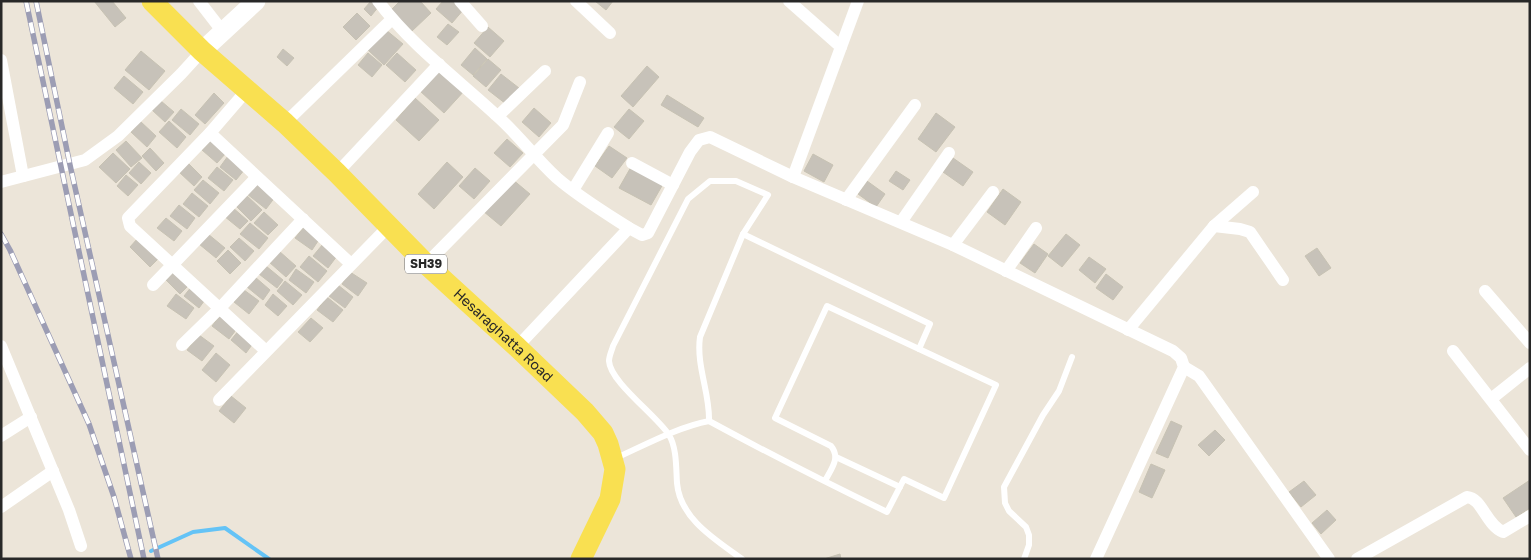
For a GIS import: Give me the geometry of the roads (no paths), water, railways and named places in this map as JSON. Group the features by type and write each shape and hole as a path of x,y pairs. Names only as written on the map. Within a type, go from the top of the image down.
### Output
{"main road":[{"name":"Hesaraghatta Road","path":"153,2 202,51 337,173 388,227 585,412 603,433 615,469 610,499 582,559"}],"street":[{"path":"199,1 223,32"},
{"path":"1,182 85,160 118,136 202,51 256,1"},
{"path":"378,1 392,19 498,116 556,177 642,235 648,233 699,140 710,137 846,200 953,245 1173,351 1181,358 1184,368 1096,559"},
{"path":"460,1 482,26"},
{"path":"576,1 610,33"},
{"path":"789,1 841,47"},
{"path":"793,176 858,1"},
{"path":"285,124 392,19"},
{"path":"1,60 23,176"},
{"path":"337,173 439,64"},
{"path":"498,116 544,71"},
{"path":"426,264 563,124 580,82"},
{"path":"246,90 210,132 128,218 130,226 266,351"},
{"path":"846,200 914,104"},
{"path":"210,132 352,264"},
{"path":"573,190 608,133"},
{"path":"901,222 949,153"},
{"path":"632,163 673,185"},
{"path":"152,285 257,177"},
{"path":"953,245 993,192"},
{"path":"1128,330 1214,226 1254,192"},
{"path":"182,345 220,308 303,219"},
{"path":"1214,226 1250,232 1283,280"},
{"path":"219,400 388,227"},
{"path":"517,347 629,228"},
{"path":"1006,270 1036,228"},
{"path":"1486,291 1530,343"},
{"path":"1,346 4,364 31,417 69,510 81,546"},
{"path":"1453,352 1530,450"},
{"path":"1184,368 1199,376 1329,559"},
{"path":"1491,399 1530,368"},
{"path":"1,436 31,417"},
{"path":"1,507 53,471"},
{"path":"1356,559 1467,497 1477,502 1492,525 1503,532 1530,516"}],"lane":[{"path":"709,421 710,410 698,350 700,337 743,234 768,195 736,181 710,181 688,199 613,346 609,361 626,389 669,435 674,453 680,500 701,528 742,559"},
{"path":"743,234 930,324 919,349"},
{"path":"613,459 669,435 709,421 825,481 887,512 904,479 944,498 996,385 827,306 775,418 831,446 835,450 836,458 825,481"},
{"path":"1024,559 1029,545 1029,535 1026,527 1008,511 1005,503 1004,488 1043,415 1059,390 1072,357"},
{"path":"836,458 900,487"}],"waterway":[{"path":"151,551 193,532 225,528 269,559"}],"railway":[{"path":"26,1 144,559"},
{"path":"36,1 70,165 158,559"},
{"path":"1,234 89,424 114,497 131,559"}]}
